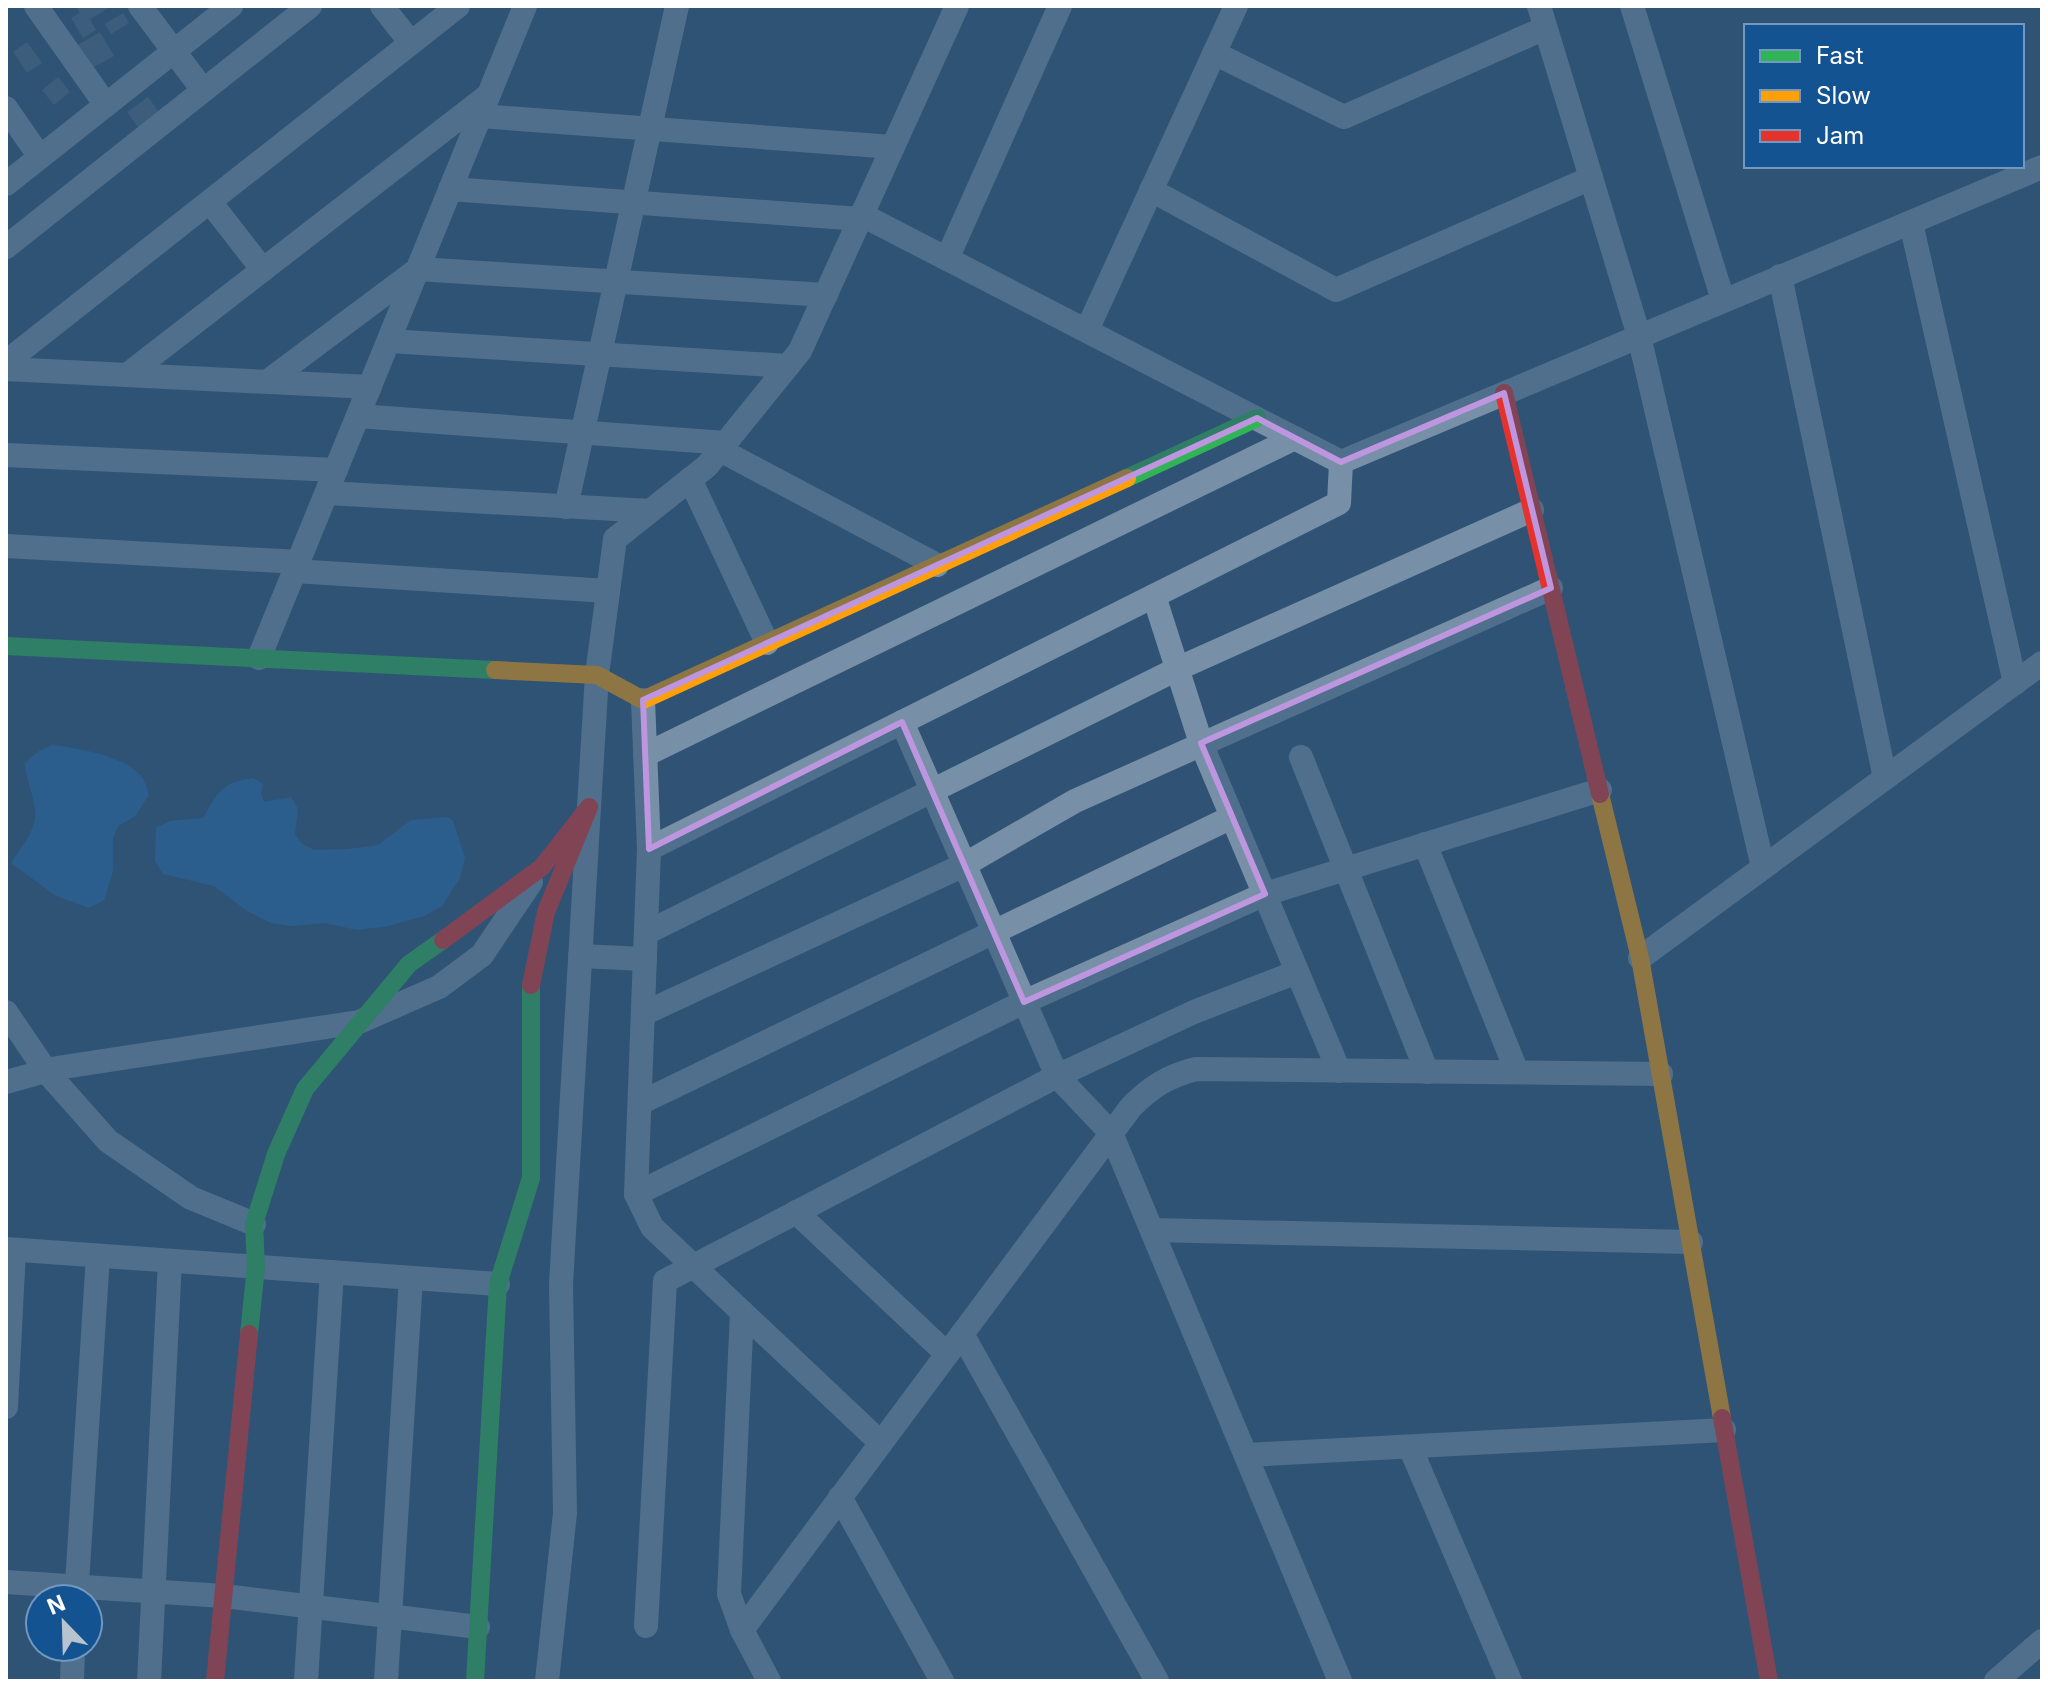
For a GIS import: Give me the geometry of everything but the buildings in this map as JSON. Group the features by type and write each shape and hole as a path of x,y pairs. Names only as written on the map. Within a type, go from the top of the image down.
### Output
{"street":[{"path":"36,6 106,105"},
{"path":"140,6 203,90"},
{"path":"6,184 231,6"},
{"path":"6,247 310,6"},
{"path":"382,6 411,43"},
{"path":"6,362 458,6"},
{"path":"259,658 525,6"},
{"path":"566,507 677,6"},
{"path":"547,1681 565,1513 561,1284 580,956 597,675 615,539 707,466 800,351 957,6"},
{"path":"947,259 1060,6"},
{"path":"1087,330 1236,6"},
{"path":"1632,6 1723,300"},
{"path":"1214,53 1344,117 1542,17 1639,336 1763,867"},
{"path":"127,375 484,106 650,128 893,147"},
{"path":"6,108 40,157"},
{"path":"1341,462 2042,167"},
{"path":"1151,190 1336,290 1591,178"},
{"path":"450,189 861,217 1341,462"},
{"path":"210,202 263,270"},
{"path":"1911,223 2015,683"},
{"path":"268,381 418,269 826,295"},
{"path":"1780,276 1885,778"},
{"path":"389,341 788,366"},
{"path":"6,369 370,387"},
{"path":"1504,393 1640,958 1769,1681"},
{"path":"358,416 582,432 723,446 937,565"},
{"path":"643,700 1257,418"},
{"path":"645,755 1295,438"},
{"path":"6,455 336,470"},
{"path":"649,849 1339,503 1341,462"},
{"path":"690,479 767,643"},
{"path":"327,493 650,511"},
{"path":"646,933 1177,669 1532,510"},
{"path":"6,546 608,591"},
{"path":"643,1014 964,865 1075,801 1551,588"},
{"path":"1154,596 1201,743 1339,1071"},
{"path":"6,646 597,675 643,700"},
{"path":"1640,958 2042,663"},
{"path":"643,700 649,849 636,1194 652,1227 881,1443"},
{"path":"902,722 1057,1076 1111,1133 1340,1681"},
{"path":"1301,757 1427,1072"},
{"path":"636,1194 1024,1002 1265,894 1600,790"},
{"path":"6,1082 46,1071 359,1022 439,987 482,955 542,867 589,807"},
{"path":"475,1681 498,1284 531,1178 529,992 546,912 589,807"},
{"path":"640,1103 1232,817"},
{"path":"1425,844 1517,1072"},
{"path":"215,1681 256,1267 254,1224 276,1154 305,1089 409,964 542,867"},
{"path":"580,956 645,959"},
{"path":"646,1626 665,1281 1057,1076 1194,1012 1297,972"},
{"path":"6,1012 46,1071 108,1141 191,1198 254,1224"},
{"path":"742,1630 1111,1133 1150,1088 1172,1075 1196,1069 1661,1074"},
{"path":"796,1212 947,1354"},
{"path":"1152,1230 1691,1242"},
{"path":"6,1407 10,1249 498,1284"},
{"path":"77,1583 98,1256"},
{"path":"149,1681 170,1261"},
{"path":"306,1681 332,1272"},
{"path":"386,1681 411,1278"},
{"path":"742,1312 729,1594 742,1630 769,1681"},
{"path":"962,1334 1157,1681"},
{"path":"1246,1455 1724,1430"},
{"path":"1410,1447 1510,1681"},
{"path":"840,1497 942,1681"},
{"path":"104,1593 224,1596 478,1627"},
{"path":"1996,1681 2042,1641"}],"highlighted area":[{"path":"1504,393 1551,588 1201,743 1265,894 1024,1002 902,722 649,849 643,700 1257,418 1341,462"}],"shaded area":[{"path":"52,745 100,754 125,764 142,777 149,795 135,816 118,826 113,838 113,871 104,900 89,908 56,896 11,863 30,834 35,816 25,763"},
{"path":"253,778 263,784 261,794 264,802 291,797 298,809 295,834 301,843 314,850 378,845 411,820 448,817 453,821 465,858 460,878 442,906 424,916 388,926 357,930 325,923 290,926 271,923 247,911 214,886 163,874 155,861 156,828 170,821 203,818 227,786"}],"traffic: fast":[{"path":"1127,478 1257,418"},
{"path":"6,646 495,670"},
{"path":"249,1334 256,1267 254,1224 276,1154 305,1089 409,964 443,940"},
{"path":"475,1681 498,1284 531,1178 531,985"}],"traffic: slow":[{"path":"495,670 597,675 643,700 1127,478"},
{"path":"1600,794 1640,958 1722,1418"}],"traffic: jam":[{"path":"1504,393 1600,794"},
{"path":"443,940 542,867 589,807 546,912 531,985"},
{"path":"215,1681 249,1334"},
{"path":"1722,1418 1769,1681"}]}
